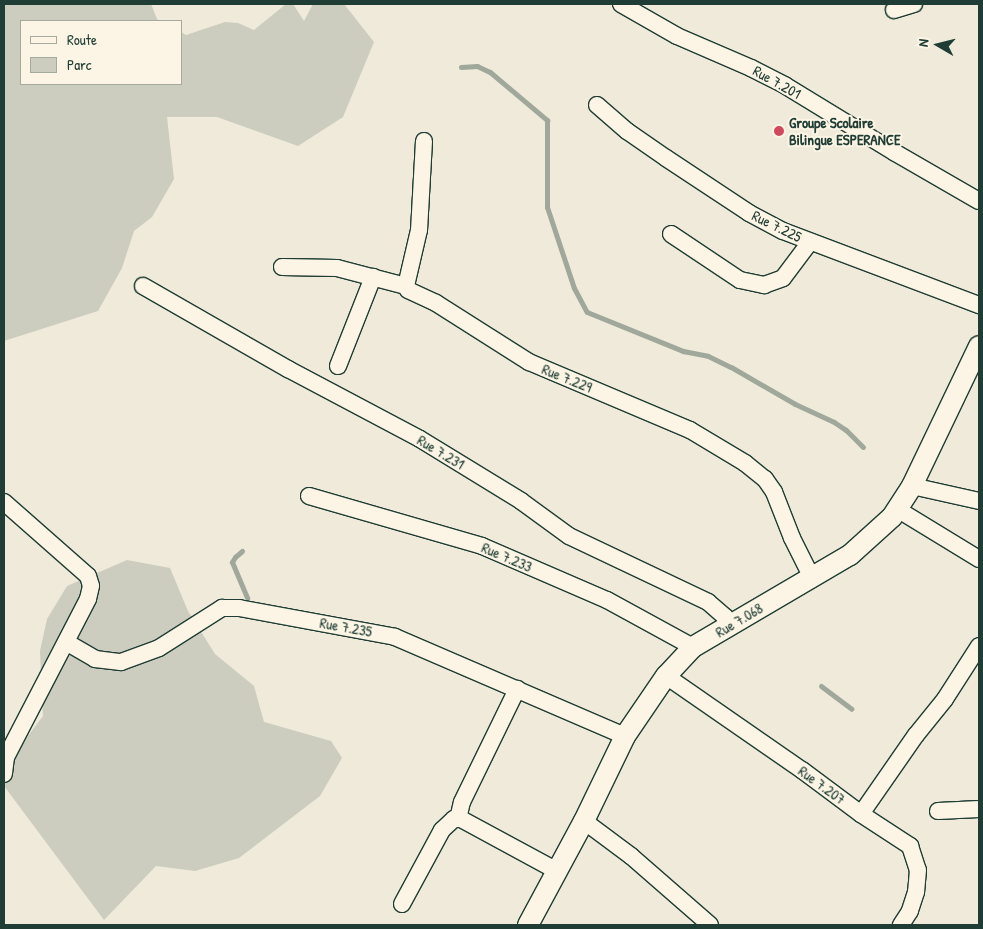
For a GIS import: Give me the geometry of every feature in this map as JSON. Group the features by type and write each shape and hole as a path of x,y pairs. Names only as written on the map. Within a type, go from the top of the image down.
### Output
{"street":[{"name":"Rue 7.201","path":"621,4 677,36 751,68 786,86 979,201"},
{"path":"894,10 914,4"},
{"name":"Rue 7.225","path":"597,105 627,131 749,213 810,242 979,305"},
{"path":"406,286 419,230 424,141"},
{"path":"671,234 740,280 764,285 783,278 810,242"},
{"name":"Rue 7.229","path":"282,267 337,268 406,286 529,362 690,430 745,463 764,479 774,492 792,538 812,578"},
{"path":"338,366 373,277"},
{"name":"Rue 7.231","path":"143,286 288,369 420,438 521,501 569,536 708,602 725,617 726,628"},
{"name":"Rue 7.068","path":"528,925 584,821 624,736 666,676 693,647 850,555 879,530 897,509 912,486 979,346"},
{"path":"912,486 979,501"},
{"name":"Rue 7.233","path":"309,496 482,546 607,600 693,647"},
{"path":"4,502 90,581 88,599 5,751 4,774"},
{"path":"897,509 979,559"},
{"name":"Rue 7.235","path":"66,642 95,659 121,662 159,648 222,608 239,608 395,637 624,736"},
{"path":"861,814 916,735 945,699 979,646"},
{"name":"Rue 7.207","path":"666,676 802,770 861,814 910,846 915,855 918,870 916,892 910,911 901,925"},
{"path":"402,904 442,830 458,819 465,796 516,689"},
{"path":"938,811 979,809"},
{"path":"458,819 557,871"},
{"path":"584,821 631,856 710,925"}],"green space":[{"path":"4,4 151,4 159,20 20,20 20,85 182,85 182,33 186,35 225,22 238,23 254,30 286,4 293,4 304,21 313,4 344,4 374,42 343,117 298,146 217,117 167,117 174,179 152,217 134,231 122,268 98,311 4,341"},
{"path":"127,560 170,568 188,611 215,654 254,686 264,722 331,741 342,758 320,796 239,858 195,871 156,866 104,920 4,786 4,742 24,741 43,716 40,651 47,619 67,586"}],"waterway":[{"path":"461,67 477,66 490,72 547,120 547,207 574,288 587,312 683,351 708,356 731,367 795,404 834,422 846,430 863,447"},
{"path":"242,551 232,562 247,598"},
{"path":"821,686 851,709"}],"place":[{"name":"Groupe Scolaire Bilingue ESPERANCE","path":"779,131"}]}
